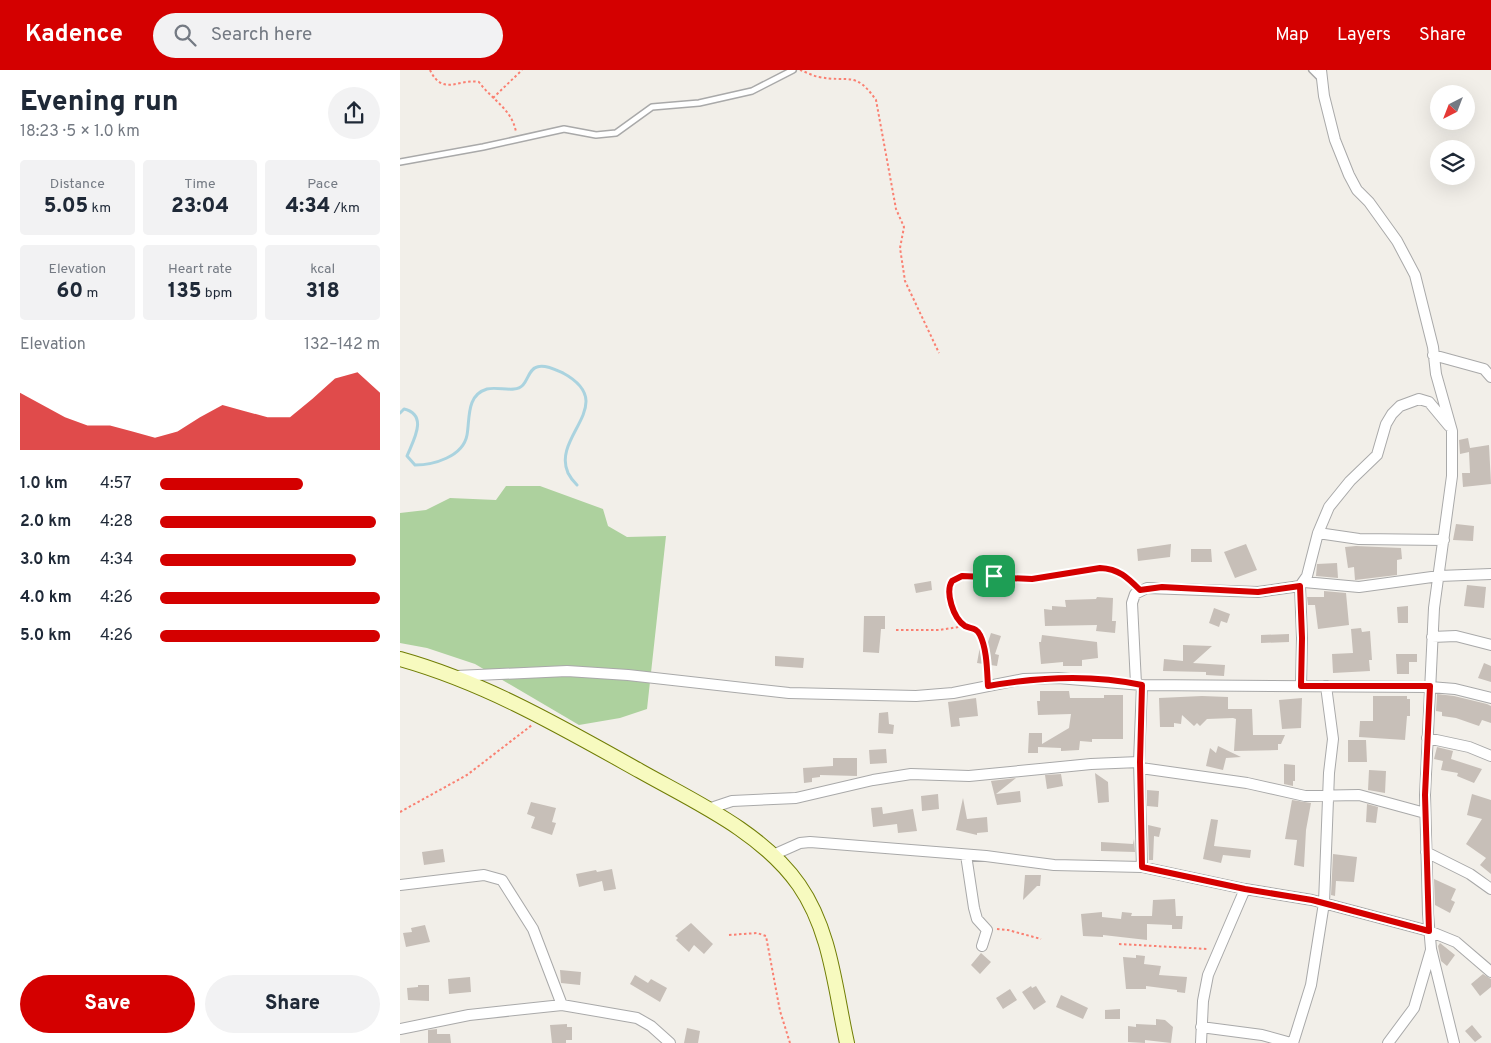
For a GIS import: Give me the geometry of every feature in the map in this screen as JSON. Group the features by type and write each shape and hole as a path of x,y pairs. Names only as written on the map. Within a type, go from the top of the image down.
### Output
{"main road":[{"path":"400,659 452,676 542,718 708,809 773,855 799,884 811,904 826,940 847,1043"}],"street":[{"path":"1321,74 1335,140 1349,175 1357,190 1369,202 1398,241 1415,274 1452,431 1452,476 1432,637 1425,813 1431,949 1454,1043"},
{"path":"1433,355 1484,369 1491,377"},
{"path":"1301,686 1302,584 1318,533 1329,507 1379,452 1386,424 1400,406 1419,400 1429,402 1452,431"},
{"path":"1318,533 1359,539 1444,540"},
{"path":"1142,867 1139,684 1132,603 1134,596 1140,590 1162,587 1258,592 1302,584 1359,587 1439,576 1491,574"},
{"path":"1432,637 1456,636 1491,645"},
{"path":"452,676 568,671 628,675 789,693 916,696 953,693 1024,679 1058,678 1139,684 1430,686 1455,689 1491,698"},
{"path":"1201,1027 1262,1034 1292,1043 1311,985 1324,903 1333,729 1326,686"},
{"path":"1427,738 1469,747 1491,756"},
{"path":"708,809 732,801 796,798 879,779 911,774 969,776 1091,764 1140,766 1247,783 1305,796 1359,795 1425,813"},
{"path":"773,855 800,843 810,842 966,855 1054,865 1142,867 1245,889 1324,903 1429,931 1456,942 1491,972"},
{"path":"1426,852 1470,874 1491,889"},
{"path":"966,855 977,919 987,930 982,946"},
{"path":"400,885 484,875 502,880 533,929 562,1005"},
{"path":"1201,1043 1201,1027 1207,982 1218,950 1245,889"},
{"path":"1388,1043 1414,1008 1431,949"},
{"path":"400,1029 469,1015 562,1005 637,1018 651,1026 670,1043"}],"lane":[{"path":"400,162 518,140 564,129 596,135 616,133 652,108 699,103 752,91 793,70"},
{"path":"1312,70 1321,74"}],"path":[{"path":"430,70 438,82 445,84 479,82 493,99 508,112 518,140"},
{"path":"493,99 522,70"},
{"path":"800,70 819,77 843,76 858,79 870,89 876,100 896,209 904,227 900,248 905,281 939,353"},
{"path":"965,626 954,613 948,593 952,581 962,576 1032,579 1100,568 1122,573 1140,590"},
{"path":"896,630 939,630 965,626 973,628 980,634 988,686"},
{"path":"400,812 467,775 542,718"},
{"path":"987,930 1008,930 1041,938"},
{"path":"729,935 757,932 766,936 780,1011 790,1043"},
{"path":"1120,944 1218,950"}],"green space":[{"path":"506,486 540,486 603,509 608,526 627,537 666,536 647,709 620,718 579,725 475,664 427,648 400,643 400,513 426,510 450,498 496,500"}],"building":[{"path":"1468,438 1470,448 1489,445 1491,484 1463,487 1462,473 1470,473 1469,452 1460,454 1459,440"},
{"path":"1456,524 1474,526 1473,541 1453,540"},
{"path":"1171,544 1170,557 1138,561 1137,549"},
{"path":"1246,544 1257,570 1235,578 1224,552"},
{"path":"1345,547 1401,548 1402,559 1397,560 1397,575 1355,580 1354,567 1348,568"},
{"path":"1191,549 1211,549 1212,562 1191,562"},
{"path":"1337,563 1338,578 1316,576 1317,564"},
{"path":"931,581 932,590 916,593 914,584"},
{"path":"1467,585 1486,587 1484,608 1464,606"},
{"path":"1324,591 1346,593 1349,625 1318,629 1315,605 1308,605 1307,597 1324,597"},
{"path":"1097,597 1113,598 1112,621 1116,621 1115,633 1096,631 1097,625 1045,626 1044,609 1052,610 1052,606 1066,607 1065,600 1096,599"},
{"path":"1408,606 1408,623 1398,623 1397,607"},
{"path":"1214,608 1230,614 1227,623 1221,621 1219,627 1209,623"},
{"path":"864,616 885,616 885,629 881,629 879,653 863,652"},
{"path":"1361,628 1362,632 1370,631 1372,660 1369,660 1370,671 1333,673 1332,654 1353,653 1351,629"},
{"path":"991,633 1001,636 995,654 999,655 997,666 977,663 981,641 988,642"},
{"path":"1289,634 1289,642 1261,643 1261,635"},
{"path":"1042,635 1097,642 1098,658 1082,660 1082,666 1063,666 1063,662 1041,664 1039,642 1041,642"},
{"path":"1183,645 1212,646 1193,663 1225,665 1224,676 1206,675 1206,672 1163,671 1164,659 1183,661"},
{"path":"1396,654 1417,654 1417,662 1409,662 1409,674 1397,674"},
{"path":"775,656 804,658 803,668 775,666"},
{"path":"1484,663 1491,666 1491,682 1478,678"},
{"path":"1040,691 1069,691 1070,698 1104,698 1104,695 1123,695 1123,739 1092,739 1092,742 1080,741 1079,750 1061,751 1061,748 1038,747 1038,753 1028,753 1029,733 1042,733 1042,744 1069,728 1071,714 1038,715 1037,701 1040,701"},
{"path":"1437,694 1454,696 1491,706 1491,723 1482,720 1479,726 1456,718 1442,716 1442,712 1436,711"},
{"path":"1373,696 1407,696 1407,699 1410,699 1410,716 1407,716 1405,740 1359,737 1360,721 1373,721"},
{"path":"1228,697 1228,709 1252,709 1253,735 1285,735 1281,744 1278,744 1278,750 1234,751 1236,719 1233,718 1207,719 1200,726 1197,723 1194,726 1182,715 1181,724 1174,723 1174,727 1160,727 1159,698"},
{"path":"976,698 978,716 959,718 960,726 951,727 948,702"},
{"path":"1302,698 1301,728 1282,729 1279,700"},
{"path":"888,712 889,724 894,725 893,734 878,733 879,713"},
{"path":"1348,740 1366,740 1367,762 1348,762"},
{"path":"1218,746 1241,757 1226,758 1223,770 1206,766 1210,748 1216,753"},
{"path":"1437,747 1453,751 1451,759 1482,769 1474,783 1457,776 1458,773 1441,770 1443,761 1434,759"},
{"path":"886,749 887,763 870,764 869,750"},
{"path":"833,758 857,758 857,776 820,775 820,777 812,778 812,782 804,783 803,768 833,766"},
{"path":"1284,764 1295,765 1295,781 1293,781 1293,786 1284,784"},
{"path":"1369,770 1386,771 1385,793 1368,790"},
{"path":"1095,773 1108,782 1109,802 1098,803"},
{"path":"1061,774 1063,786 1047,789 1045,775"},
{"path":"1016,778 996,794 1020,791 1021,802 997,805 991,781"},
{"path":"1147,790 1159,791 1158,807 1147,806"},
{"path":"938,794 939,809 922,811 921,796"},
{"path":"1472,794 1491,800 1491,874 1480,865 1486,858 1466,844 1482,819 1467,815"},
{"path":"963,798 967,819 987,817 988,832 977,833 977,835 956,830"},
{"path":"1292,800 1311,803 1306,830 1304,867 1294,865 1297,840 1285,839"},
{"path":"531,802 556,808 552,822 556,823 552,835 531,828 535,817 527,814"},
{"path":"1367,804 1378,807 1376,823 1366,822"},
{"path":"882,807 883,814 913,809 917,831 898,833 897,824 873,827 871,808"},
{"path":"1211,819 1218,820 1214,846 1251,850 1250,858 1223,855 1221,863 1203,859"},
{"path":"1148,825 1161,828 1159,837 1154,836 1153,860 1149,860"},
{"path":"1134,839 1135,852 1101,851 1101,842 1133,844"},
{"path":"443,849 445,862 424,865 422,852"},
{"path":"1333,854 1357,857 1354,882 1336,881 1335,896 1331,895"},
{"path":"612,869 616,889 604,891 602,881 579,887 576,874"},
{"path":"1025,875 1041,875 1040,886 1037,886 1023,900"},
{"path":"1434,879 1456,889 1451,900 1455,902 1450,913 1435,905"},
{"path":"1175,899 1176,916 1183,916 1182,929 1172,929 1172,925 1147,924 1147,940 1103,935 1103,937 1083,936 1081,914 1102,912 1102,917 1121,919 1122,912 1132,913 1131,916 1152,916 1153,900"},
{"path":"691,923 713,944 704,954 694,945 689,952 676,940 678,938 675,936"},
{"path":"425,925 430,942 406,947 403,933 412,932 411,928"},
{"path":"1440,943 1455,955 1447,966 1441,961 1438,946"},
{"path":"981,953 991,962 980,974 971,965"},
{"path":"1136,955 1145,956 1144,964 1161,966 1159,975 1187,977 1185,993 1177,992 1177,990 1146,986 1146,989 1126,989 1123,957 1136,958"},
{"path":"560,970 581,972 580,985 561,983"},
{"path":"1483,974 1491,979 1491,987 1480,996 1471,984"},
{"path":"635,975 648,983 651,979 667,988 660,1002 630,984"},
{"path":"470,977 471,992 449,994 448,979"},
{"path":"418,985 429,985 429,1001 408,1000 407,988 418,987"},
{"path":"1031,986 1032,988 1036,986 1046,1002 1034,1010 1022,992"},
{"path":"1010,989 1017,1000 1003,1009 996,998"},
{"path":"1061,995 1088,1008 1083,1019 1056,1007"},
{"path":"1120,1009 1120,1019 1105,1019 1105,1010"},
{"path":"1156,1019 1165,1020 1173,1027 1171,1043 1145,1040 1145,1043 1128,1042 1128,1026 1136,1027 1136,1024 1156,1025"},
{"path":"567,1024 567,1027 572,1027 572,1040 566,1040 566,1043 552,1043 550,1025"},
{"path":"1472,1025 1482,1037 1475,1042 1465,1031"},
{"path":"687,1028 700,1031 698,1043 684,1043"},
{"path":"437,1029 437,1034 450,1034 451,1043 428,1043 428,1030"}],"waterway":[{"path":"400,413 404,409 412,412 418,423 407,456 415,465 438,461 454,454 464,443 467,435 470,408 475,396 480,392 490,388 519,388 533,369 543,366 554,369 579,385 585,397 585,409 568,446 565,459 568,473 577,485"}],"route":[{"path":"1100,568 1122,573 1140,590 1178,587 1258,592 1300,586 1301,686 1430,686 1425,795 1429,931 1312,900 1245,889 1142,867 1140,762 1142,685 1089,679 1058,678 1024,679 988,686 984,650 980,634 973,628 965,626 957,618 952,609 948,591 952,581 958,577 994,576 1032,579 1100,568"}]}
